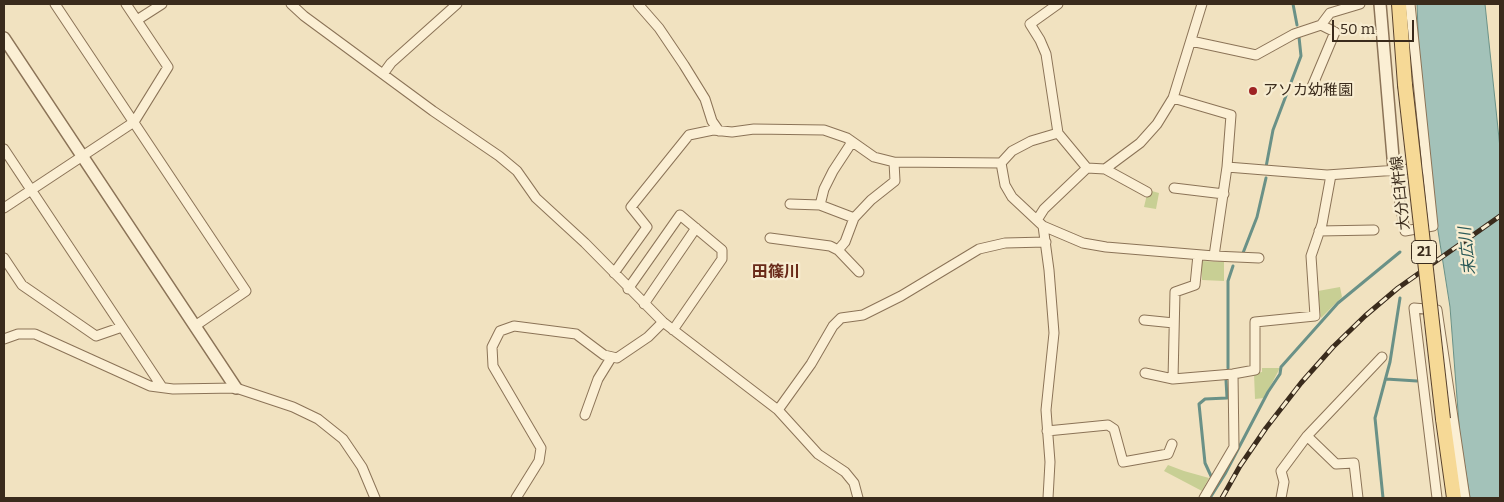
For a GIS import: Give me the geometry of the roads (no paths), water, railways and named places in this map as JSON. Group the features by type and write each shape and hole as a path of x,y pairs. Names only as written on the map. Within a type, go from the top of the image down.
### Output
{"main road":[{"name":"大分臼杵線","path":"1399,4 1405,85 1443,419 1454,498"}],"street":[{"path":"55,4 246,291 195,326"},
{"path":"4,208 134,122 168,67 126,4"},
{"path":"137,20 162,4"},
{"path":"291,4 382,74 499,156 517,171 536,198 585,243 628,289 663,322 778,410 818,454 850,477 858,498"},
{"path":"382,74 391,63 457,4"},
{"path":"638,4 659,28 684,65 705,99 712,121 719,131"},
{"path":"1105,169 1140,143 1157,124 1173,98 1202,4"},
{"path":"1191,41 1256,55 1294,34 1321,25 1330,13 1360,4"},
{"path":"1380,4 1394,169 1405,231 1433,226 1410,4"},
{"path":"1053,5 1030,24 1046,54 1058,133 1087,168"},
{"path":"1310,88 1335,32 1321,25"},
{"path":"4,38 236,388"},
{"path":"1173,98 1230,115 1224,194 1214,256"},
{"path":"614,273 647,227 631,207 689,135 719,131 824,130 842,135 874,157 894,162 1001,163"},
{"path":"1001,163 1012,150 1032,141 1058,133"},
{"path":"820,204 824,189 852,142"},
{"path":"4,149 162,387"},
{"path":"838,250 845,242 854,218 871,200 895,181 894,162"},
{"path":"1001,163 1005,185 1012,197 1040,223 1090,244 1198,255 1259,258"},
{"path":"1227,167 1331,175 1426,168"},
{"path":"1048,498 1050,462 1046,410 1054,333 1046,242 1040,223 1044,209 1087,168 1105,169 1148,192"},
{"path":"1145,373 1173,379 1233,374 1255,370 1255,322 1315,316 1311,256 1320,231 1331,175"},
{"path":"1174,188 1224,194"},
{"path":"790,204 820,204 854,218"},
{"path":"628,289 680,215 722,250 722,259 673,330"},
{"path":"644,304 696,228"},
{"path":"1320,231 1374,230"},
{"path":"770,238 830,246 838,250 859,272"},
{"path":"778,410 811,364 833,326 841,318 863,315 901,296 979,249 1005,243 1046,242"},
{"path":"1173,379 1175,292 1195,285 1198,255"},
{"path":"4,258 22,285 96,336 122,327"},
{"path":"1437,498 1414,308 1437,310 1465,498"},
{"path":"1144,320 1174,323"},
{"path":"516,498 539,461 541,448 492,366 492,347 500,331 514,326 576,334 611,358 617,358 627,353 663,322"},
{"path":"4,340 18,334 35,334 150,386 236,388 293,407 325,423 343,439 362,467 375,498"},
{"path":"1281,498 1284,482 1281,471 1307,436 1382,357"},
{"path":"586,416 598,379 611,358"},
{"path":"1204,498 1234,447 1233,374"},
{"path":"1047,431 1108,425 1114,429 1123,462 1168,454 1172,444"},
{"path":"1307,436 1336,464 1354,463 1358,498"}],"water":[{"name":"末広川","path":"1417,4 1485,4 1500,148 1500,498 1470,498 1460,437 1450,307 1422,129"}],"waterway":[{"path":"1293,4 1297,25"},
{"path":"1266,167 1273,130 1301,56 1299,37"},
{"path":"1243,253 1257,217 1266,178"},
{"path":"1210,498 1225,474 1268,392 1280,374 1281,367 1338,303 1400,252"},
{"path":"1228,368 1228,281 1233,266"},
{"path":"1383,498 1375,418 1390,362 1400,298"},
{"path":"1386,379 1417,381"},
{"path":"1211,476 1205,463 1199,404 1205,399 1227,398 1226,380"}],"railway":[{"path":"1222,498 1240,466 1266,428 1301,383 1333,347 1398,288 1500,216"}],"place":[{"name":"アソカ幼稚園","path":"1253,91"}],"district":[{"name":"田篠川","path":"776,273"}]}
